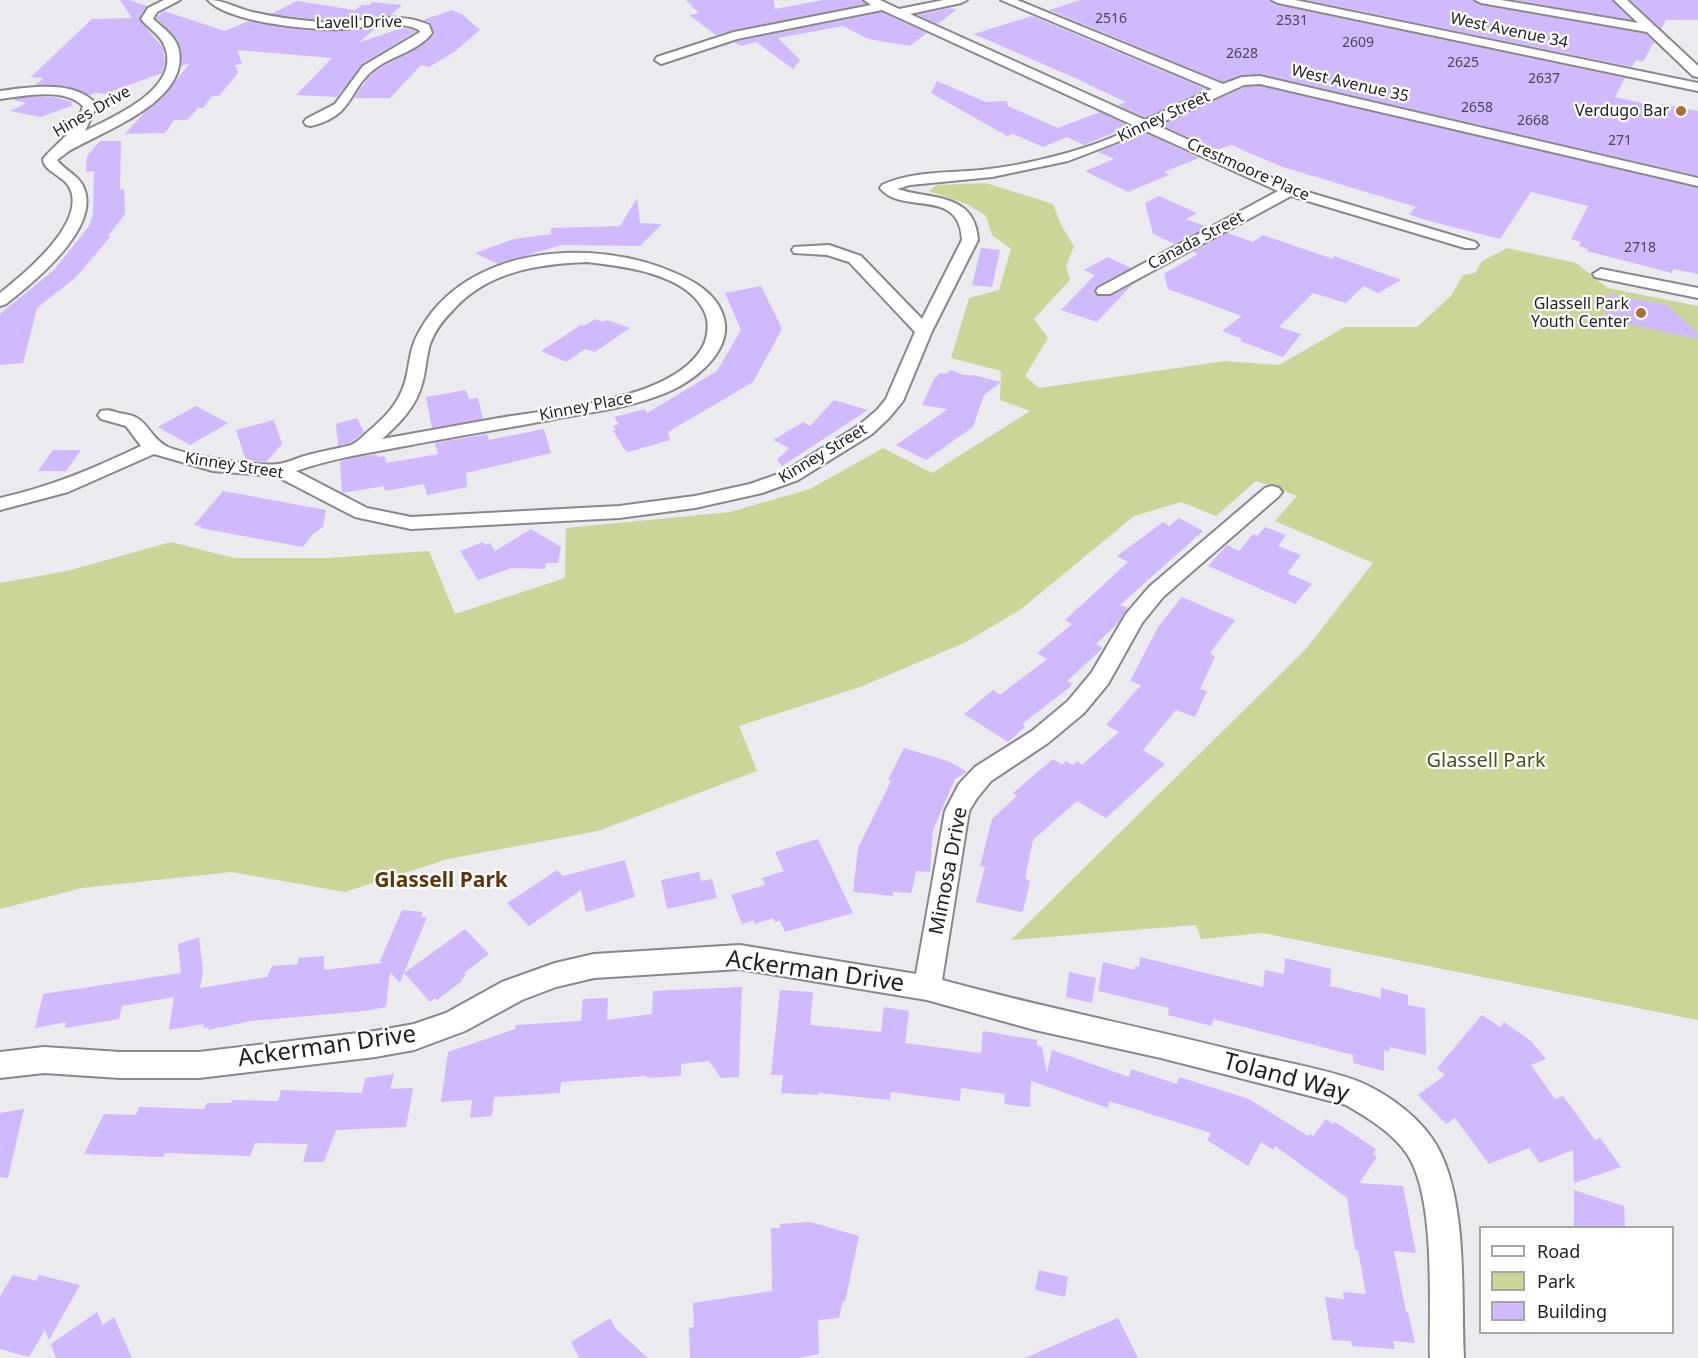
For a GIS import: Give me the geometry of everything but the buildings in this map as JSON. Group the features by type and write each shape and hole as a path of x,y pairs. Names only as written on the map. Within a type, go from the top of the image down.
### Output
{"street":[{"name":"Hines Drive","path":"0,301 39,267 76,220 80,207 80,196 75,185 66,175 50,163 54,154 126,116 148,100 164,84 173,63 172,51 168,39 147,19 148,14 159,6 174,0"},
{"name":"Lavell Drive","path":"214,0 218,6 235,12 298,23 333,26 403,21 425,28 426,33 423,37 366,69 355,80 337,109 311,122"},
{"path":"897,13 962,0"},
{"path":"1007,0 1223,89"},
{"name":"West Avenue 34","path":"1278,0 1698,87"},
{"path":"1481,0 1651,29"},
{"path":"1620,0 1698,73"},
{"path":"661,60 734,36 876,3"},
{"name":"Crestmoore Place","path":"876,3 1289,191 1470,245"},
{"name":"West Avenue 35","path":"1223,89 1242,81 1260,80 1698,182"},
{"name":"Kinney Street","path":"154,447 184,459 213,465 280,470 362,513 411,523 619,512 695,502 762,487 791,476 865,430 894,401 924,331 970,240 971,228 968,219 960,211 947,205 893,193 887,188 895,184 992,173 1043,164 1132,133 1146,124 1223,89"},
{"path":"0,95 54,92 71,94 87,101 90,105 88,115 81,128 54,154"},
{"name":"Canada Street","path":"1104,291 1289,191"},
{"path":"800,250 829,250 855,259 924,331"},
{"name":"Kinney Place","path":"280,470 360,448 615,403 662,388 682,377 710,350 716,336 717,322 706,300 683,281 654,269 628,262 599,258 550,259 501,272 463,291 437,316 424,335 418,351 413,387 406,402 360,448"},
{"path":"1601,274 1698,293"},
{"path":"0,504 55,492 154,447 146,441 132,422 107,415"},
{"name":"Mimosa Drive","path":"927,988 957,811 968,790 982,774 1040,737 1076,707 1100,678 1134,619 1156,592 1272,492"},
{"name":"Ackerman Drive","path":"0,1065 44,1060 120,1065 199,1065 375,1044 414,1036 455,1022 512,991 555,975 594,966 740,957 927,988"},
{"name":"Toland Way","path":"927,988 1035,1018 1352,1093 1378,1106 1402,1126 1423,1151 1437,1180 1442,1207 1448,1358"}],"green space":[{"path":"986,183 1053,204 1061,225 1074,246 1066,266 1070,280 1034,319 1048,338 1025,376 1039,388 1225,361 1279,365 1345,327 1417,327 1451,296 1463,275 1475,273 1482,261 1507,248 1576,263 1608,288 1698,306 1698,1020 1263,933 1201,939 1196,925 1011,940 1305,650 1373,563 1275,521 1297,496 1256,481 1216,516 1181,502 1134,516 1020,610 964,643 860,687 739,726 757,771 598,831 448,859 345,892 232,872 82,888 0,909 0,583 67,571 171,542 234,558 327,558 429,551 455,614 565,578 566,528 730,512 810,489 883,448 932,473 1030,411 1000,400 1001,371 951,358 969,298 999,290 1011,249 992,235 986,216 967,204 929,191 937,185"}],"place":[{"name":"Verdugo Bar","path":"1681,111"},
{"name":"Glassell Park Youth Center","path":"1641,313"}],"district":[{"name":"Glassell Park","path":"441,881"}]}
